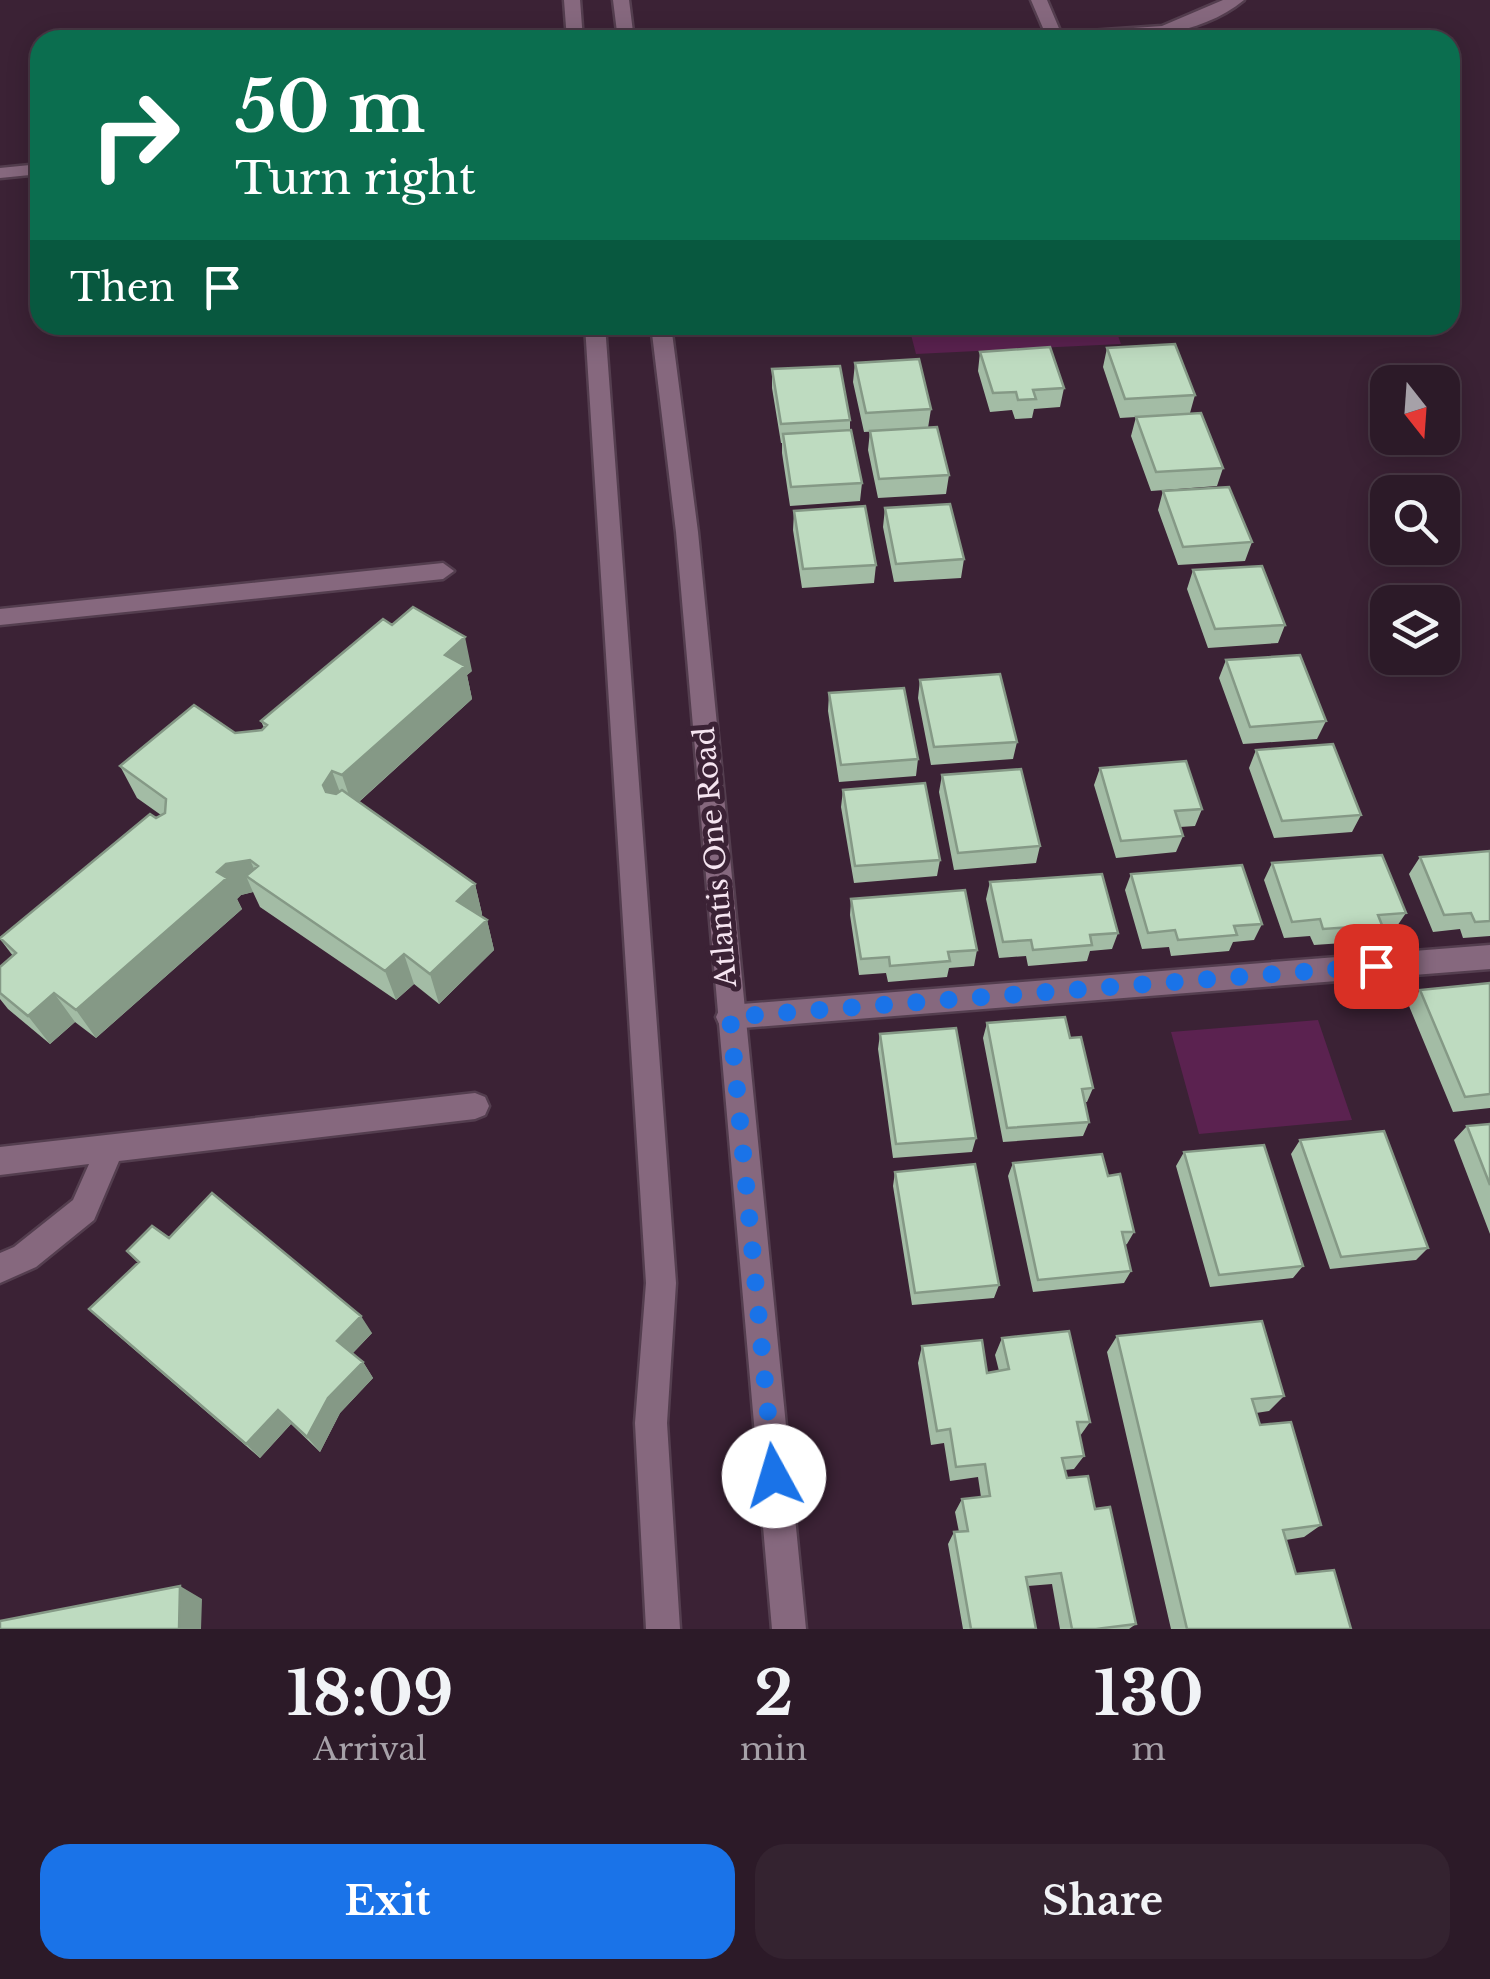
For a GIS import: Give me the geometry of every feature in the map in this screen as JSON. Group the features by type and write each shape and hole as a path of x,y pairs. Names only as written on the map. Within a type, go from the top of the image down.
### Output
{"street":[{"path":"572,0 574,30"},
{"path":"621,0 625,30"},
{"path":"1039,0 1046,30"},
{"path":"1165,30 1236,0"},
{"path":"0,172 30,170"},
{"path":"596,335 660,1283 651,1424 664,1629"},
{"name":"Atlantis One Road","path":"662,335 686,532 790,1629"},
{"path":"0,617 443,570"},
{"path":"730,1017 1490,957"},
{"path":"0,1160 475,1106"},
{"path":"0,1268 24,1257 84,1210 110,1148"}],"shaded area":[{"path":"911,335 1118,335 1121,344 916,354"},
{"path":"1318,1020 1352,1120 1199,1134 1171,1032"}],"building":[{"path":"1175,344 1195,395 1125,399 1107,348"},
{"path":"1050,347 1064,388 1033,390 1036,399 1018,400 1016,392 993,393 980,352"},
{"path":"919,359 931,409 866,413 855,363"},
{"path":"840,366 850,420 781,424 772,369"},
{"path":"1201,413 1223,468 1156,472 1136,417"},
{"path":"937,427 949,475 879,479 870,431"},
{"path":"851,430 862,483 791,487 783,434"},
{"path":"1229,487 1252,542 1183,547 1163,491"},
{"path":"950,504 964,559 896,564 885,508"},
{"path":"865,506 876,565 803,569 794,511"},
{"path":"1262,566 1285,625 1215,629 1193,570"},
{"path":"413,607 465,637 445,655 465,666 342,775 332,771 323,785 326,792 336,794 342,790 475,884 457,901 487,920 430,974 404,954 385,971 246,876 258,866 250,860 226,864 217,872 227,878 76,1010 54,993 28,1016 0,993 0,967 16,953 0,938 150,814 156,818 165,813 166,799 120,766 194,705 235,733 262,730 267,725 261,721 383,619 392,625"},
{"path":"1300,655 1326,721 1250,727 1226,660"},
{"path":"1000,674 1017,742 934,747 920,680"},
{"path":"904,688 918,759 841,765 829,693"},
{"path":"1333,744 1361,815 1282,821 1256,750"},
{"path":"1186,761 1202,809 1175,811 1183,836 1121,841 1100,768"},
{"path":"1021,769 1040,846 958,853 942,775"},
{"path":"925,783 940,860 855,866 843,790"},
{"path":"1490,851 1490,921 1475,922 1471,913 1444,915 1420,857"},
{"path":"1382,855 1406,913 1378,915 1382,925 1323,929 1320,919 1292,922 1272,863"},
{"path":"1242,865 1262,924 1234,926 1237,935 1178,940 1175,930 1148,933 1131,874"},
{"path":"1102,874 1118,933 1090,935 1092,945 1033,950 1031,940 1003,942 990,882"},
{"path":"965,890 977,950 948,952 950,961 890,966 889,957 861,959 851,899"},
{"path":"1490,983 1490,1094 1465,1097 1420,990"},
{"path":"1065,1017 1070,1038 1081,1037 1093,1088 1082,1089 1089,1122 1007,1128 987,1023"},
{"path":"956,1028 976,1138 896,1144 880,1034"},
{"path":"1490,1124 1490,1185 1467,1126"},
{"path":"1384,1131 1428,1248 1341,1257 1300,1140"},
{"path":"1264,1145 1303,1266 1219,1275 1184,1152"},
{"path":"1102,1154 1108,1176 1120,1174 1134,1232 1122,1232 1131,1271 1038,1280 1013,1163"},
{"path":"975,1164 999,1285 915,1293 895,1172"},
{"path":"212,1193 361,1316 337,1341 363,1362 328,1398 307,1437 278,1410 246,1444 89,1309 139,1262 127,1251 152,1226 169,1238"},
{"path":"1262,1321 1284,1396 1252,1399 1260,1425 1291,1422 1321,1525 1283,1530 1296,1574 1334,1570 1351,1629 1187,1629 1117,1336"},
{"path":"1069,1331 1090,1422 1077,1422 1084,1456 1062,1458 1067,1478 1088,1476 1095,1509 1110,1507 1136,1624 1072,1629 1061,1573 1026,1577 1036,1629 971,1629 954,1532 968,1531 962,1499 990,1496 985,1464 956,1467 950,1429 937,1431 922,1346 982,1340 987,1373 1009,1369 1002,1338"},
{"path":"180,1586 179,1629 0,1629 0,1621"}],"route":[{"path":"774,1476 730,1017 1376,966"}]}
